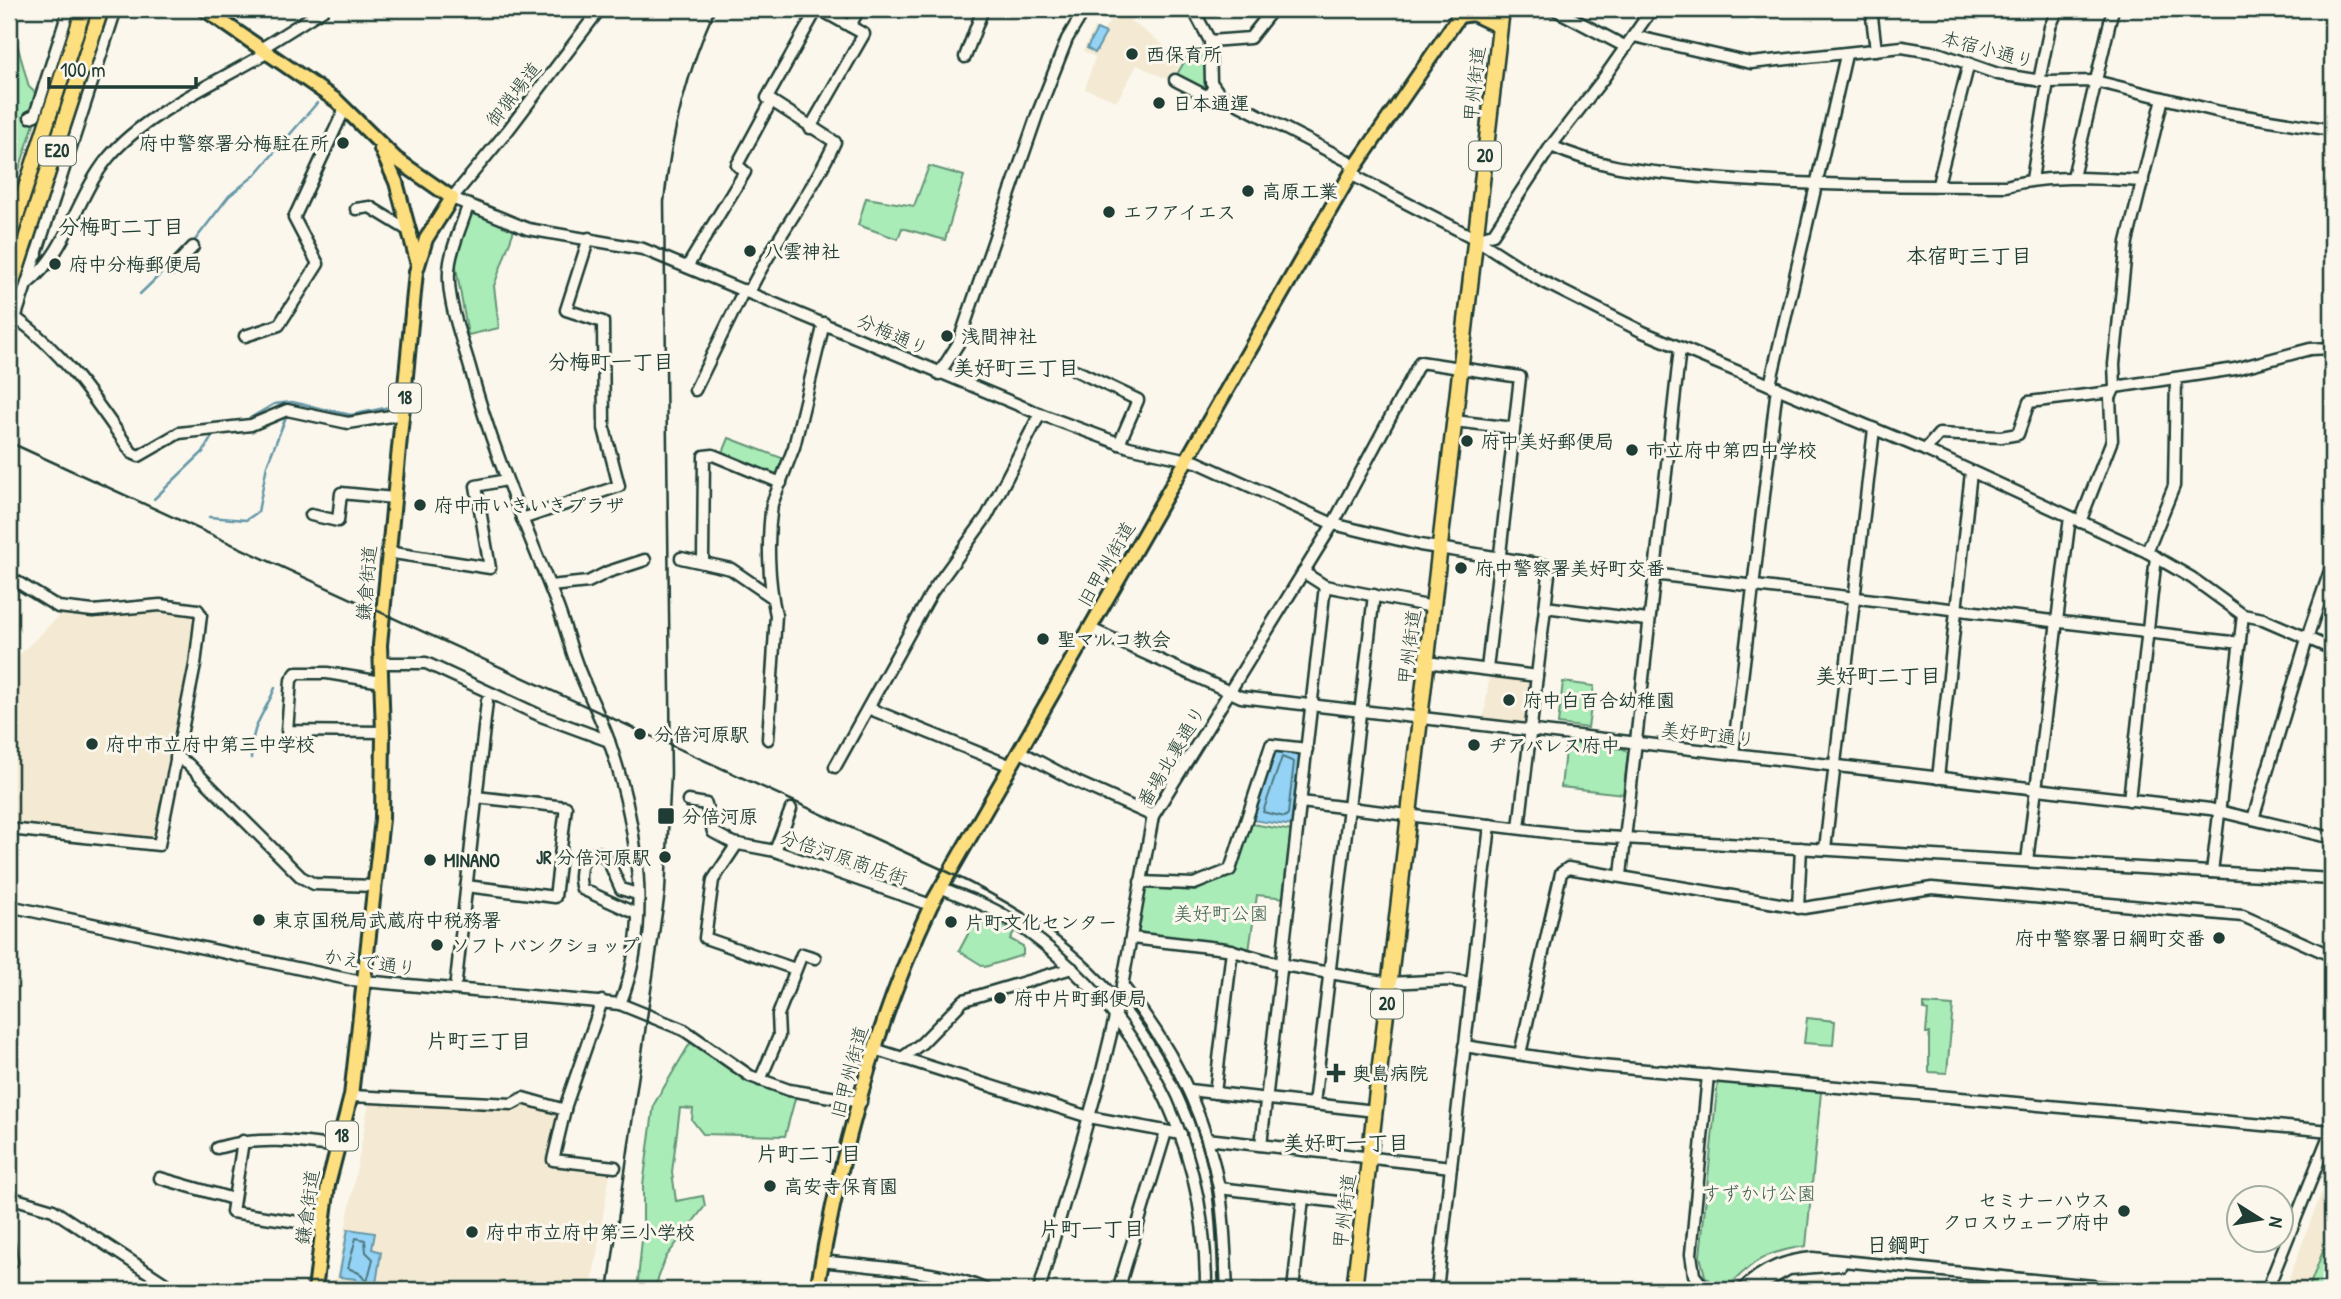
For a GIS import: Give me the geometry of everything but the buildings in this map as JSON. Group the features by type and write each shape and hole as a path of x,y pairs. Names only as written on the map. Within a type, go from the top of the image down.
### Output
{"highway":[{"name":"E20","path":"9,240 83,9"},
{"name":"E20","path":"9,291 102,9"},
{"name":"甲州街道","path":"1354,1290 1502,9"}],"main road":[{"name":"18","path":"207,10 345,108 376,141 452,198"},
{"path":"1462,12 1473,13 1500,27"},
{"name":"旧甲州街道","path":"817,1290 838,1182 874,1049 885,1013 940,887 1353,170 1462,12"},
{"name":"18","path":"376,141 396,182 412,233 417,261"},
{"name":"鎌倉街道","path":"315,1290 328,1185 351,1097 382,818 381,663 387,552 417,261 434,222 452,198"}],"street":[{"path":"30,117 36,115 69,9"},
{"path":"9,337 116,9"},
{"path":"27,284 46,268 95,176 109,156 157,117 265,50 324,9"},
{"name":"御猟場道","path":"452,198 509,129 600,9"},
{"path":"695,390 747,291 817,182 835,142 810,128 767,98 818,9 864,34 810,128"},
{"path":"850,26 859,9"},
{"path":"965,57 984,9"},
{"path":"939,374 958,344 1066,39 1085,9"},
{"path":"1175,80 1208,97 1213,88 1210,41 1193,9"},
{"path":"1210,41 1250,38 1273,9"},
{"path":"1553,9 1626,47"},
{"path":"1476,239 1493,234 1551,146 1652,9"},
{"path":"1871,9 1876,50"},
{"path":"2032,179 2050,27 2058,9"},
{"path":"2073,177 2113,9"},
{"name":"本宿小通り","path":"1634,36 1751,63 1902,47 1938,53 1997,74 2043,81 2095,81 2220,112 2332,130"},
{"path":"1733,754 1773,386 1846,55"},
{"path":"1938,184 1969,63"},
{"path":"1213,88 1220,95 1348,161 1358,178 1476,239 1538,279 1680,348 1925,450 2152,554 2192,578 2243,615 2263,619 2332,649"},
{"path":"2080,522 2112,440 2114,364 2127,242 2163,98"},
{"path":"687,267 745,172 737,165 771,102"},
{"path":"245,336 279,326 318,264 295,218 345,108"},
{"path":"1551,146 1588,162 1642,171 1818,185 1938,184 2006,187 2032,179 2073,177 2144,181"},
{"name":"分梅通り","path":"452,198 528,229 634,246 1040,414 1119,444 1197,462 1333,524 1420,545 1550,566 1545,607"},
{"path":"468,206 450,261 452,295 483,419 550,586 576,664 609,741 630,818 637,914 628,985 620,1004"},
{"path":"356,209 370,207 412,233"},
{"path":"522,519 619,486 604,428 603,322 566,310 589,238"},
{"path":"9,247 37,254"},
{"path":"172,269 193,247"},
{"path":"16,318 38,334 67,365 93,395 132,453 139,456 179,433 251,425 287,410 348,423 403,414"},
{"path":"768,739 776,614 772,597 770,522 806,405 824,323"},
{"path":"1621,875 1633,743 1680,348"},
{"path":"1925,450 1939,434 2001,437 2018,434 2029,402 2235,369 2311,349 2332,348"},
{"name":"番場北裏通り","path":"1039,1290 1122,985 1153,816 1333,524 1420,362 1460,367"},
{"path":"1460,367 1520,377 1488,669"},
{"path":"1076,370 1138,400 1119,444"},
{"path":"2129,800 2152,554 2174,486 2176,378"},
{"path":"835,767 932,592 987,516 1040,414"},
{"path":"1454,421 1514,428"},
{"path":"1825,849 1874,429"},
{"path":"703,561 704,456 713,454 781,482"},
{"path":"1938,778 1971,472"},
{"path":"387,552 490,568 476,486 506,480"},
{"path":"311,515 338,521 341,493 394,498"},
{"path":"2026,861 2054,621 2070,517"},
{"path":"681,558 732,569 772,597"},
{"path":"550,586 588,582 608,572 645,560"},
{"path":"2253,818 2332,565"},
{"path":"1303,572 1325,586 1433,607"},
{"path":"1653,574 2240,643"},
{"path":"9,577 58,607 93,611 160,605 198,610 201,615 195,666 159,845 9,829"},
{"path":"1261,1145 1325,586"},
{"path":"1314,1104 1374,595"},
{"path":"1519,828 1545,607 1647,620"},
{"path":"2212,872 2243,615"},
{"name":"美好町通り","path":"1091,629 1230,694 2220,811 2332,838"},
{"path":"1426,662 1537,676"},
{"path":"381,663 426,663 541,716 609,741"},
{"path":"382,682 327,673 296,673 291,680 287,731 383,732"},
{"path":"456,981 487,701"},
{"path":"868,708 1011,766"},
{"path":"1140,883 1194,884 1230,870 1271,745 1307,749"},
{"path":"1019,751 1077,782 1153,816"},
{"path":"176,757 188,764 301,877 314,884 374,886"},
{"path":"466,886 555,897 566,807 476,797"},
{"name":"分倍河原商店街","path":"688,801 706,804 713,832 737,844 775,851 931,905"},
{"path":"1301,802 1490,825 1623,837 2332,878"},
{"path":"775,851 791,809"},
{"path":"1437,1290 1490,825"},
{"path":"737,844 713,880 705,938 795,969"},
{"path":"1798,908 1801,848"},
{"path":"637,894 621,889 605,856 594,852 582,861 579,881 582,889 637,914"},
{"path":"1520,1054 1561,873 1573,868 1798,908 1932,888 2243,916 2332,956"},
{"path":"602,898 611,892 616,881"},
{"path":"940,887 1005,916 1072,968 1115,1014 1153,1070 1181,1134 1196,1192 1206,1290"},
{"name":"かえで通り","path":"9,906 363,982 620,1004 684,1030 743,1072 760,1080 800,1092 861,1102"},
{"path":"1132,938 1232,950 1283,965 1389,983 1450,980 1472,983"},
{"path":"1215,1093 1232,950"},
{"path":"760,1080 779,1036 778,1015 795,969 802,954 815,958"},
{"path":"902,1058 922,1043 964,1000 1072,968"},
{"path":"1122,985 1167,1048 1189,1090 1207,1139 1219,1188 1227,1290"},
{"path":"602,1001 565,1110 553,1160 615,1167"},
{"path":"1464,1046 1590,1065 2332,1129 2267,1290"},
{"path":"874,1049 1088,1117 1181,1134"},
{"path":"1706,1290 1694,1275 1691,1254 1708,1075"},
{"path":"1189,1090 1375,1111"},
{"path":"351,1097 512,1104 523,1098 565,1110"},
{"path":"1118,1290 1166,1132"},
{"path":"1207,1139 1451,1167"},
{"path":"217,1148 243,1141 291,1140 338,1147"},
{"path":"243,1141 232,1212 324,1226"},
{"path":"160,1178 233,1199"},
{"path":"1219,1188 1364,1205"},
{"path":"9,1197 53,1210 175,1290"},
{"path":"1293,1290 1303,1198"},
{"path":"9,1244 12,1262"},
{"path":"1742,1290 1762,1273 1791,1261 1824,1258 1855,1264 2133,1290"},
{"path":"822,1261 883,1267 962,1282 986,1290"},
{"path":"1752,1290 1777,1273 1798,1267 1855,1264"}],"shaded area":[{"name":"西保育所","path":"1117,11 1183,59 1171,81 1137,65 1117,101 1085,89 1095,57 1083,51 1094,28 1103,31"},
{"name":"府中市立府中第三中学校","path":"198,610 159,839 9,823 9,665 62,613"},
{"name":"府中白百合幼稚園","path":"1490,671 1535,677 1529,728 1483,723"},
{"name":"府中市立府中第三小学校","path":"527,1102 556,1111 548,1163 610,1173 591,1290 334,1290 369,1103 515,1108"},
{"path":"2332,1164 2332,1290 2285,1290"},
{"path":"1821,1278 1946,1290 1774,1290 1786,1284"}],"green space":[{"path":"9,15 29,87 42,99 9,201"},
{"path":"1207,42 1211,85 1207,94 1176,76 1190,52 1196,55"},
{"path":"929,166 964,176 945,240 902,228 898,239 858,225 866,198 914,206"},
{"path":"470,214 479,215 514,230 494,286 499,328 468,335 455,262"},
{"path":"729,438 787,460 780,479 722,455"},
{"path":"1563,682 1594,686 1588,728 1558,724"},
{"path":"1566,742 1624,749 1628,753 1623,794 1561,787"},
{"name":"美好町公園","path":"1252,824 1293,831 1286,898 1257,895 1249,951 1138,932 1145,888 1195,891 1234,873"},
{"path":"976,919 995,930 999,923 1014,932 1010,939 1023,946 1023,955 985,967 959,951"},
{"path":"1924,1004 1953,1006 1947,1073 1929,1072 1929,1033 1926,1033 1928,1011 1924,1010"},
{"path":"1807,1018 1835,1021 1833,1045 1804,1043"},
{"path":"692,1040 729,1067 796,1095 785,1136 703,1134 692,1120 693,1109 680,1108 672,1172 676,1201 703,1196 705,1206 666,1257 654,1290 637,1290 643,1230 643,1185 654,1104"},
{"name":"すずかけ公園","path":"1718,1080 1821,1092 1806,1246 1780,1251 1761,1259 1744,1271 1726,1290 1721,1290 1705,1276 1700,1256"},
{"path":"2331,1230 2332,1290 2308,1290"}],"water":[{"path":"1097,29 1106,33 1095,53 1087,48"},
{"path":"1275,749 1302,753 1294,826 1252,820"},
{"path":"348,1229 375,1233 372,1249 381,1252 375,1290 355,1290 356,1279 339,1277"}],"waterway":[{"path":"192,244 229,196 255,175 317,103"},
{"path":"140,294 169,266"},
{"path":"245,421 274,404 292,402 351,415 399,405"},
{"path":"209,517 246,520 258,512 267,465 286,417"},
{"path":"154,499 203,452 214,433"},
{"path":"251,758 256,728 275,688"}],"railway":[{"path":"608,1290 665,893 671,774 664,202 682,103 696,56 715,9"},
{"path":"9,442 948,872 1035,920 1089,963 1115,990 1160,1051 1178,1084 1205,1154 1216,1227 1219,1290"}],"place":[{"name":"西保育所","path":"1132,54"},
{"name":"日本通運","path":"1159,103"},
{"name":"府中警察署分梅駐在所","path":"343,143"},
{"name":"高原工業","path":"1248,191"},
{"name":"エフアイエス","path":"1109,212"},
{"name":"八雲神社","path":"750,251"},
{"name":"府中分梅郵便局","path":"55,264"},
{"name":"浅間神社","path":"947,336"},
{"name":"府中美好郵便局","path":"1467,441"},
{"name":"市立府中第四中学校","path":"1632,450"},
{"name":"府中市いきいきプラザ","path":"420,505"},
{"name":"府中警察署美好町交番","path":"1461,568"},
{"name":"聖マルコ教会","path":"1043,639"},
{"name":"府中白百合幼稚園","path":"1509,700"},
{"name":"分倍河原駅","path":"640,734"},
{"name":"府中市立府中第三中学校","path":"92,744"},
{"name":"ヂアパレス府中","path":"1474,745"},
{"name":"分倍河原","path":"666,816"},
{"name":"JR 分倍河原駅","path":"665,857"},
{"name":"MINANO","path":"430,860"},
{"name":"東京国税局武蔵府中税務署","path":"259,920"},
{"name":"片町文化センター","path":"951,922"},
{"name":"府中警察署日綱町交番","path":"2219,938"},
{"name":"ソフトバンクショップ","path":"437,945"},
{"name":"府中片町郵便局","path":"1000,998"},
{"name":"奥島病院","path":"1336,1073"},
{"name":"高安寺保育園","path":"770,1186"},
{"name":"セミナーハウス クロスウェーブ府中","path":"2124,1211"},
{"name":"府中市立府中第三小学校","path":"472,1232"}],"district":[{"name":"分梅町二丁目","path":"121,227"},
{"name":"本宿町三丁目","path":"1969,256"},
{"name":"分梅町一丁目","path":"611,362"},
{"name":"美好町三丁目","path":"1016,368"},
{"name":"美好町二丁目","path":"1878,676"},
{"name":"片町三丁目","path":"479,1041"},
{"name":"美好町一丁目","path":"1346,1143"},
{"name":"片町二丁目","path":"809,1154"},
{"name":"片町一丁目","path":"1092,1229"},
{"name":"日鋼町","path":"1898,1245"}]}
